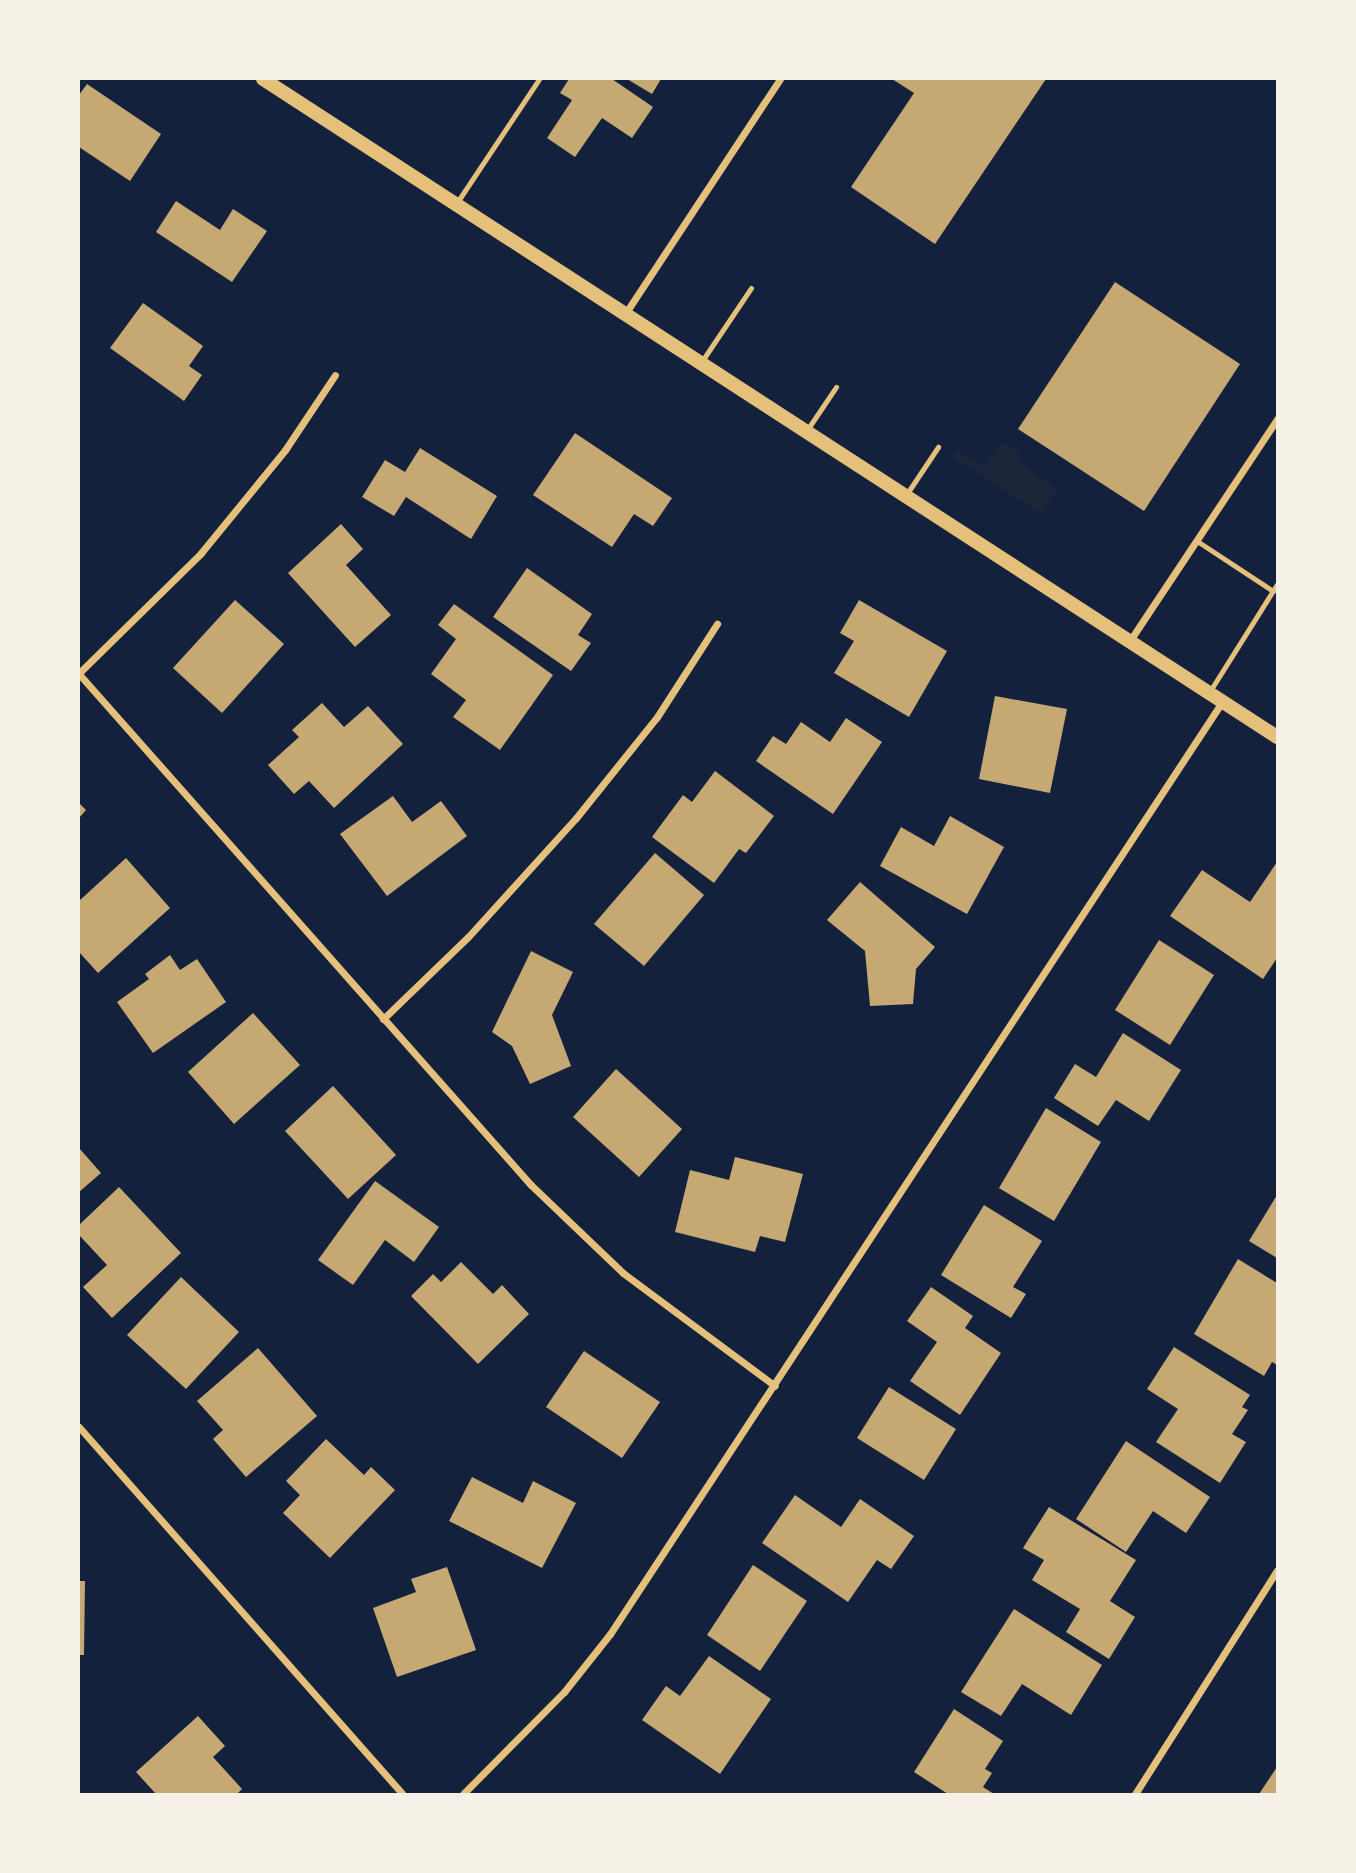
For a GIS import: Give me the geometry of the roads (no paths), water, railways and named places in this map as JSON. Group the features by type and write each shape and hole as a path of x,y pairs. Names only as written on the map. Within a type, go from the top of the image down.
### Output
{"main road":[{"path":"263,79 1277,737"}],"street":[{"path":"625,314 780,79"},
{"path":"335,375 285,450 201,553 79,674 531,1185 623,1273 775,1386"},
{"path":"1129,642 1277,419"},
{"path":"383,1019 468,937 576,818 657,717 717,624"},
{"path":"463,1794 564,1692 610,1634 1222,702"},
{"path":"79,1427 402,1794"},
{"path":"1135,1794 1277,1570"}],"lane":[{"path":"456,204 539,79"},
{"path":"700,364 751,288"},
{"path":"805,433 836,387"},
{"path":"906,495 938,447"},
{"path":"1197,541 1273,591"},
{"path":"1209,693 1277,584"}]}
